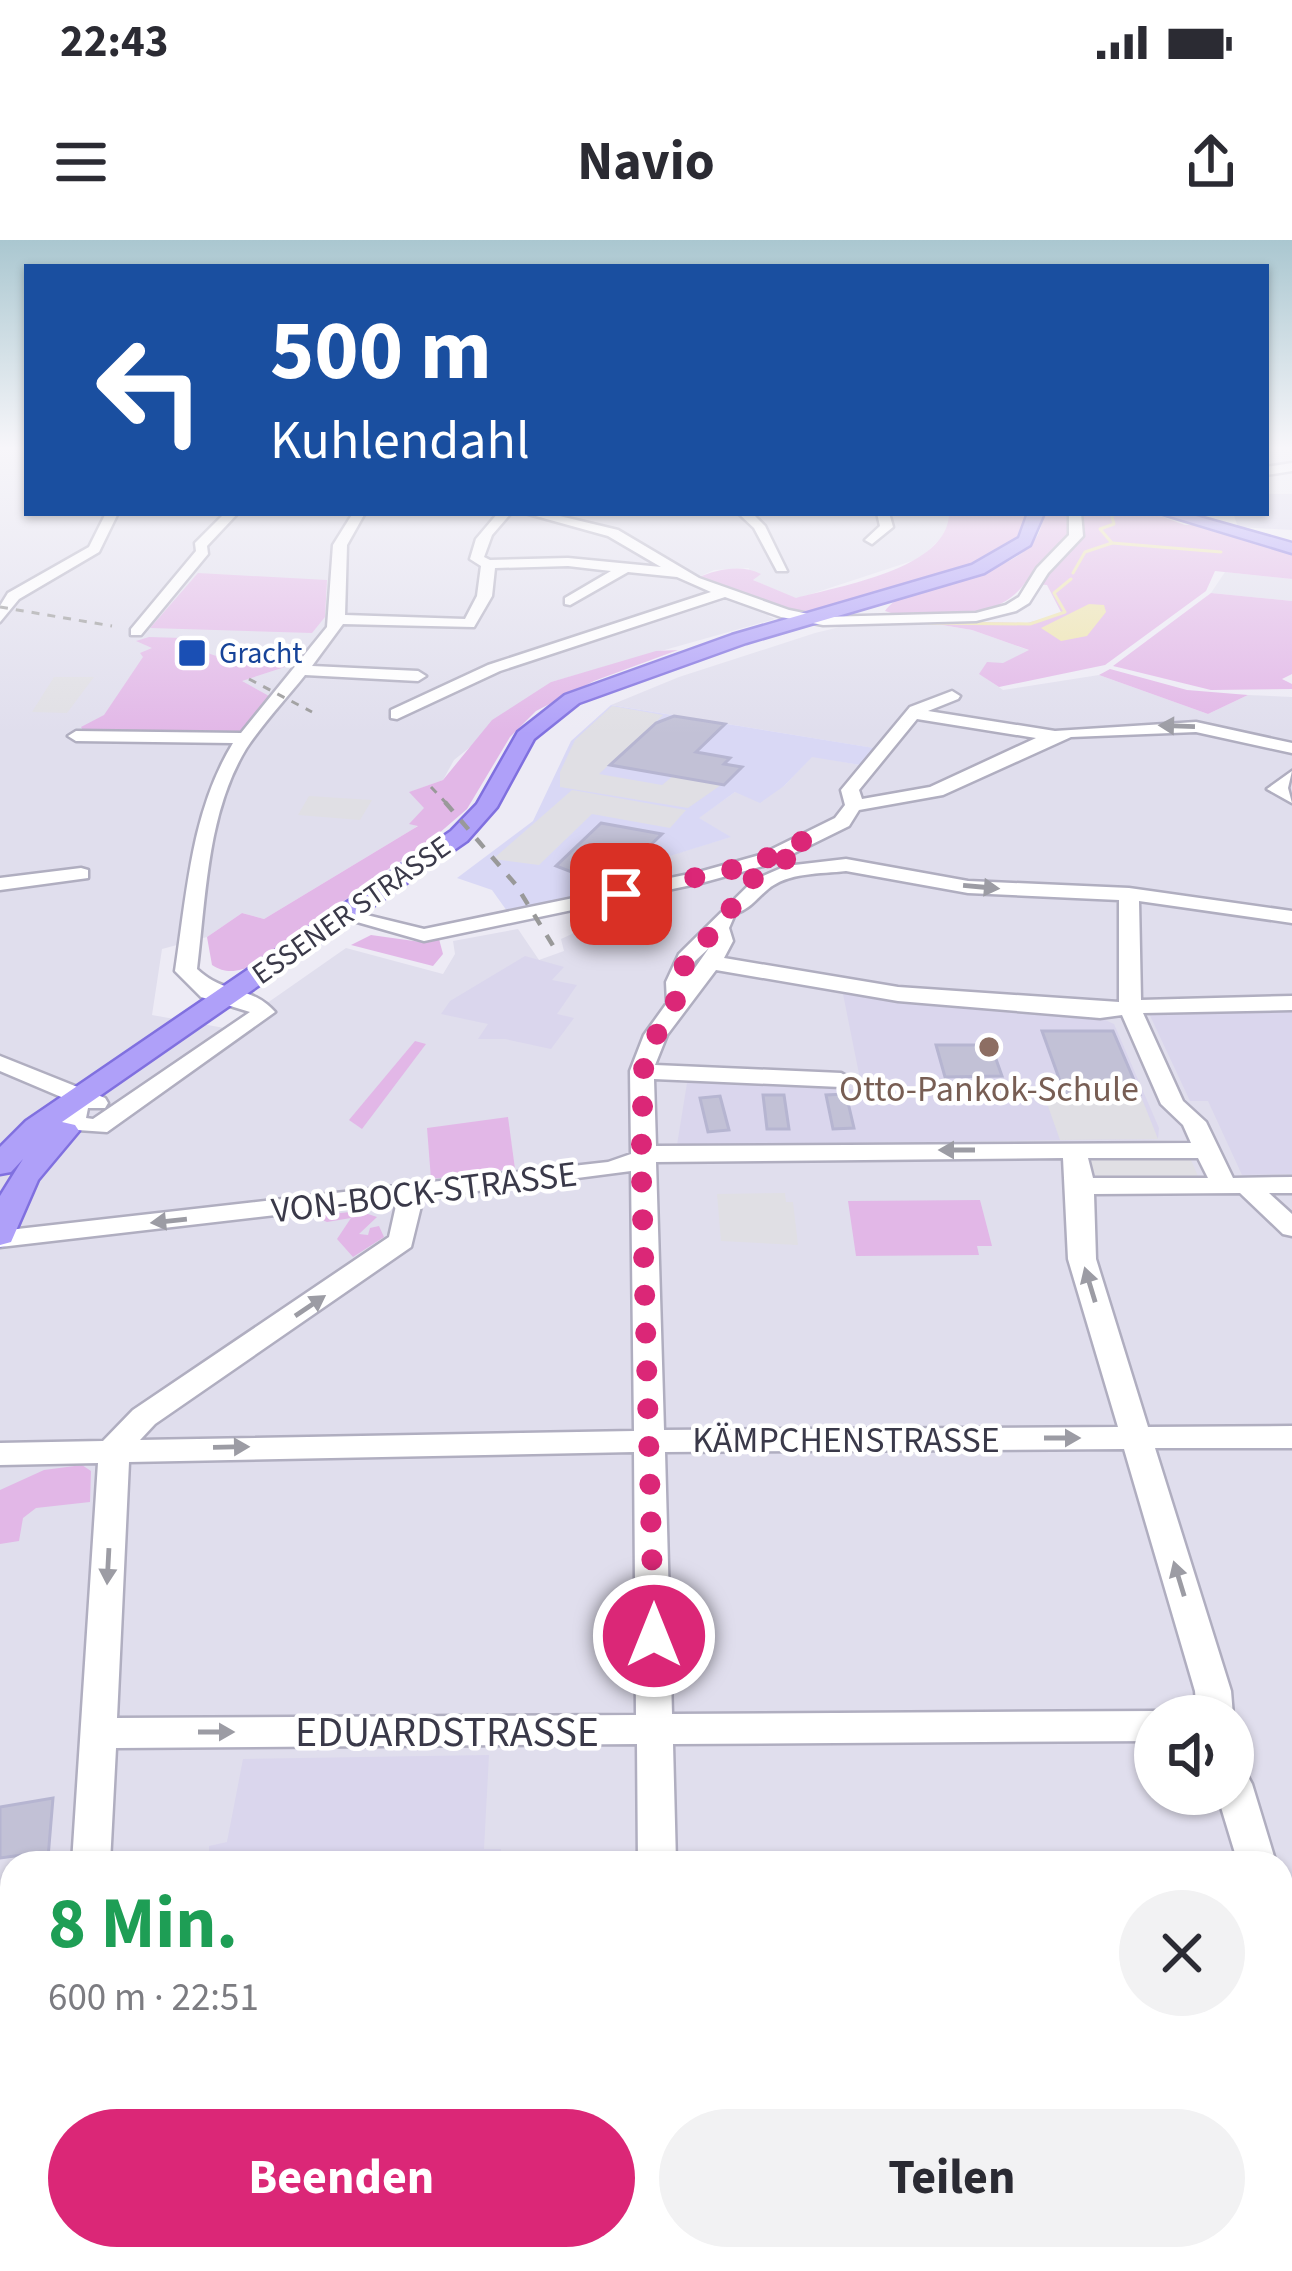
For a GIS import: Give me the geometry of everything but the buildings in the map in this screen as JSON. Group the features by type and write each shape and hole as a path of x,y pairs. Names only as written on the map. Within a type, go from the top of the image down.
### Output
{"main road":[{"name":"ESSENER STRASSE","path":"84,1108 237,996 356,919 458,836 486,807 525,736 554,708 628,675 882,602 995,562 1020,544"},
{"path":"0,1165 37,1126 84,1108"},
{"path":"0,1237 14,1194 32,1163 84,1108"}],"street":[{"path":"0,618 7,598 88,555 94,544"},
{"path":"136,632 203,550 202,544"},
{"path":"237,996 193,981 186,971 210,811 246,738 338,619 338,555 344,544"},
{"path":"481,544 477,559 488,564 679,573"},
{"path":"633,544 679,573 814,620 976,617 1018,604 1069,544"},
{"path":"769,544 782,568"},
{"path":"570,601 651,553"},
{"path":"338,619 470,624 487,591 488,564"},
{"path":"397,714 494,668 725,592"},
{"path":"882,602 878,613 893,619"},
{"path":"300,670 418,676"},
{"path":"854,805 850,790 922,705 952,696"},
{"path":"914,714 1052,735 1173,725 1220,730 1292,748"},
{"path":"854,805 894,805 935,791 984,772 1052,735"},
{"path":"76,736 246,738"},
{"path":"1292,776 1276,789 1292,797"},
{"path":"356,919 424,935 735,869 842,822 854,805"},
{"path":"657,1851 651,1441 641,1160 644,1057 676,1000 714,963 726,919 746,883 806,847 807,839"},
{"path":"676,1000 676,980 687,958 761,884 786,872 828,865 866,866 968,887 1129,894 1292,917"},
{"path":"0,884 81,874"},
{"path":"1129,894 1130,1010 1173,1104 1194,1122 1206,1150 1235,1185 1292,1228"},
{"path":"714,963 898,994 1130,1010 1166,1004 1292,1003"},
{"path":"0,1063 84,1108"},
{"path":"642,1071 841,1080"},
{"path":"1074,1150 1085,1186 1077,1219 1082,1259 1213,1695"},
{"name":"VON-BOCK-STRASSE","path":"0,1237 610,1169 662,1152 1206,1150"},
{"path":"1085,1186 1292,1185"},
{"path":"92,1851 114,1449 144,1418 402,1241 411,1194"},
{"name":"KÄMPCHENSTRASSE","path":"0,1454 651,1441 1292,1437"},
{"name":"KÄMPCHENSTRASSE","path":"0,1473 40,1451"},
{"name":"EDUARDSTRASSE","path":"99,1733 1134,1726"},
{"path":"1242,1815 1253,1851"}],"shaded area":[{"path":"0,544 935,544 921,558 796,599 751,579 749,568 714,570 690,581 774,614 768,616 775,619 551,682 454,760 443,780 410,792 425,808 413,829 264,919 242,913 207,937 162,949 152,1015 230,1029 346,948 443,974 455,954 453,941 518,929 539,960 564,951 561,939 635,905 670,897 661,879 642,864 730,837 698,818 735,792 784,786 812,756 860,765 873,748 611,705 679,677 856,623 917,621 972,630 1031,651 980,674 1003,690 1099,675 1208,714 1248,695 1292,697 1292,1851 0,1851"},
{"path":"934,544 1011,544 972,568 812,612 785,610 697,578 746,569 761,574 753,580 796,598 889,572"},
{"path":"1030,544 1262,544 1292,553 1292,579 1215,571 1206,591 1105,665 999,687 979,674 987,662 1003,663 1029,650 972,630 918,621 1027,623 1062,614 1047,585 1025,583 998,605 961,616 921,618 885,611 921,589 1000,565"},
{"path":"1225,572 1292,579 1292,601 1211,593"},
{"path":"198,573 327,580 325,617 312,633 150,628"},
{"path":"1211,593 1292,601 1292,674 1282,679 1292,689 1211,690 1113,666"},
{"path":"1089,604 1104,605 1106,612 1087,636 1061,641 1041,628"},
{"path":"183,638 229,659 278,660 291,665 242,681 269,696 240,732 231,735 84,732 81,727 104,715 143,657 140,653 152,648 136,641"},
{"path":"678,650 594,681 536,711 510,737 467,809 408,860 398,862 255,965 233,971 212,965 207,937 242,913 264,919 418,826 409,824 424,808 409,792 443,780 492,720 551,682 656,651"},
{"path":"1110,669 1187,690 1248,695 1208,714 1099,675"},
{"path":"54,677 94,677 67,713 32,712"},
{"path":"611,705 874,748 860,765 812,757 760,803 735,792 699,818 731,837 644,864 661,879 507,911 492,890 457,878 533,821 571,741"},
{"path":"612,706 663,715 645,733 677,739 638,738 599,774 662,785 673,776 721,785 688,808 560,787 560,772 575,740"},
{"path":"572,790 686,810 670,828 592,814 539,865 493,859"},
{"path":"309,796 372,800 360,820 298,815"},
{"path":"371,935 421,942 439,939 443,954 433,966 351,945"},
{"path":"525,956 564,967 552,980 577,985 557,1014 574,1018 551,1049 505,1039 478,1039 488,1024 441,1014 450,1001"},
{"name":"Otto-Pankok-Schule","path":"843,994 1103,1019 1114,1024 1159,1128 1158,1139 677,1145 687,1083 807,1082 822,1089 862,1089"},
{"path":"1292,1003 1292,1174 1242,1175 1208,1101 1190,1101 1146,1007"},
{"path":"415,1041 426,1044 362,1129 349,1120"},
{"path":"1043,1092 1140,1094 1158,1139 1060,1140"},
{"path":"508,1117 515,1169 431,1179 427,1128"},
{"path":"1090,1160 1191,1160 1200,1181 1097,1181"},
{"path":"785,1193 786,1202 793,1202 798,1245 721,1241 717,1194"},
{"path":"980,1200 992,1246 977,1246 979,1255 856,1256 848,1201"},
{"path":"359,1211 377,1217 359,1234 368,1235 370,1228 379,1226 384,1237 353,1257 337,1239 351,1218 327,1222 313,1216"},
{"path":"82,1465 91,1471 90,1502 36,1508 23,1518 19,1541 0,1544 0,1490 44,1470"},
{"path":"489,1755 484,1849 501,1851 209,1851 209,1846 227,1842 243,1759"}],"waterway":[{"path":"1073,573 1085,552 1110,544"},
{"path":"1121,544 1221,552"},
{"path":"929,623 1030,624 1065,612 1054,593 1071,579"}],"railway":[{"path":"0,607 112,626"},
{"path":"249,679 312,712"},
{"path":"431,787 448,805"},
{"path":"445,802 516,885 555,949"}],"place":[{"name":"Gracht","path":"192,653"},
{"name":"Otto-Pankok-Schule","path":"989,1047"}],"route":[{"path":"621,894 752,865 807,839 806,847 746,883 719,929 695,947 676,980 676,1000 644,1057 641,1160 654,1636"}]}
